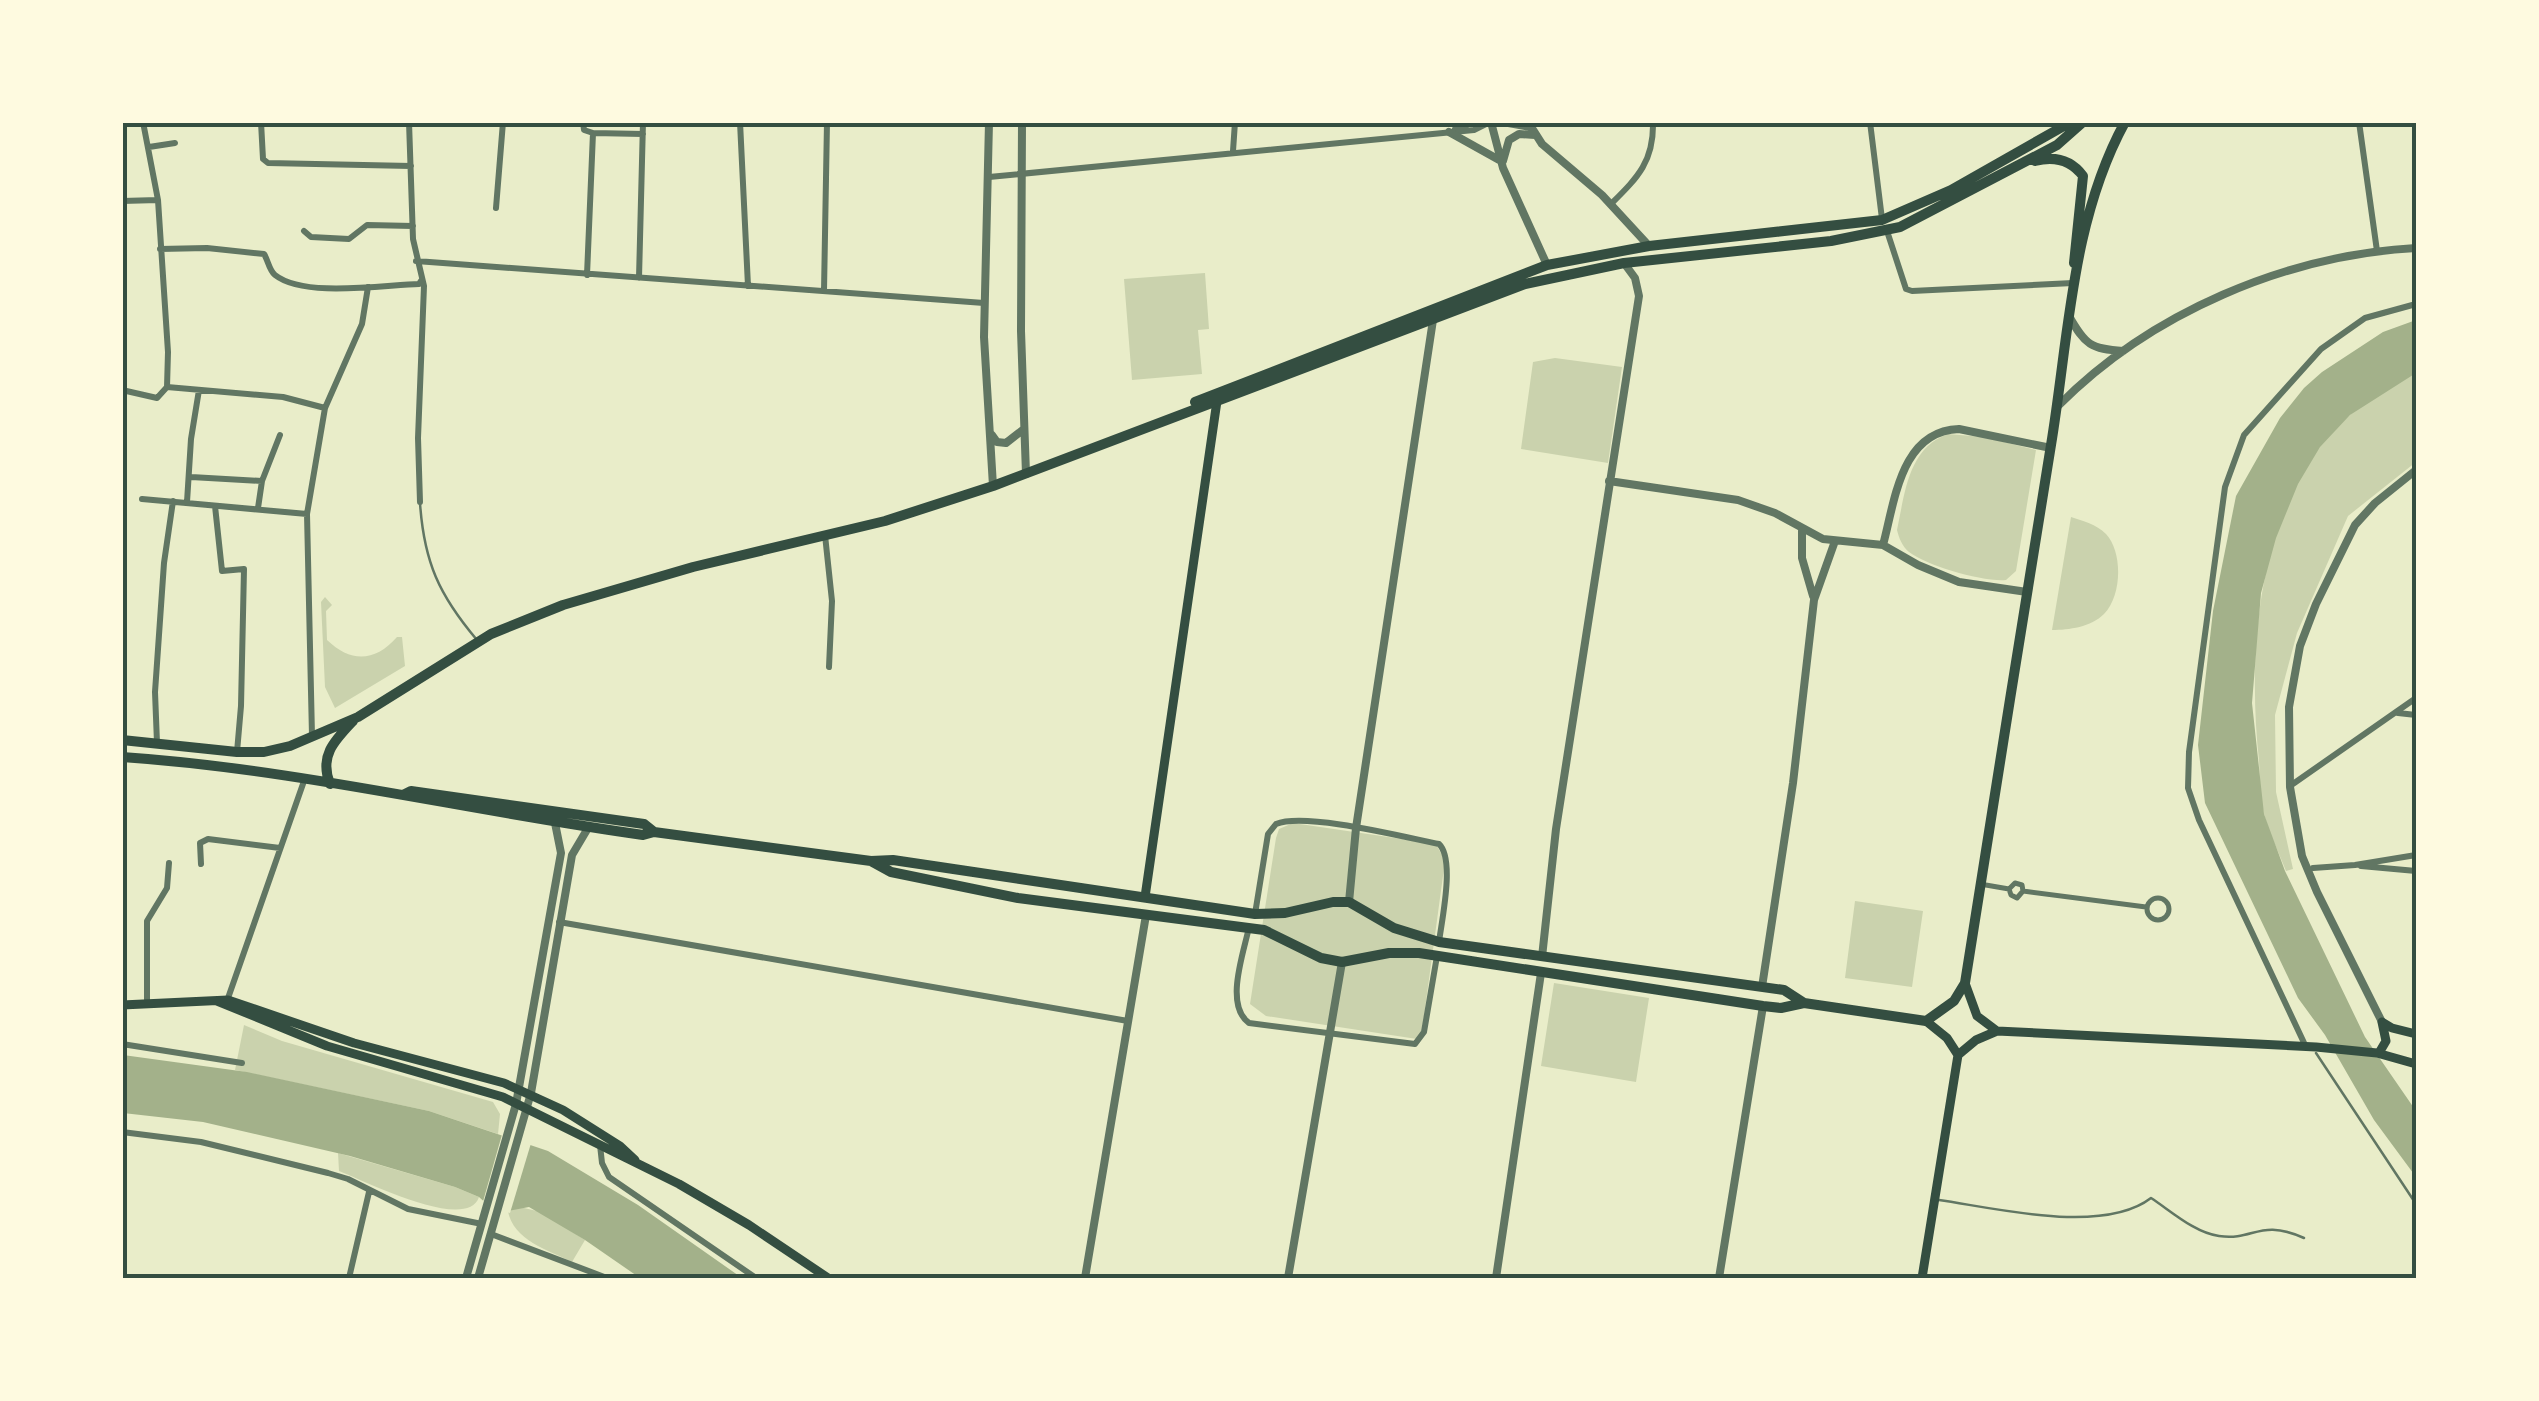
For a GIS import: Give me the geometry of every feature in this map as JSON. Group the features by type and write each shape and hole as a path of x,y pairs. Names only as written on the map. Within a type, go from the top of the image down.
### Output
{"main road":[{"path":"122,740 236,752 276,750 358,717 508,626 591,596 884,521 993,486 1525,284 1624,263 1831,242 1884,225 2070,122"},
{"path":"1041,466 1045,461 1278,368 1547,266 1649,246 1921,219 2057,145 2083,122"},
{"path":"2073,278 2101,171 2125,122"},
{"path":"1926,1021 1954,1000 1965,983 2069,316 2083,176 2074,166 2058,159 2024,163"},
{"path":"1145,897 1218,400"},
{"path":"330,784 325,768 328,751 358,717"},
{"path":"122,757 403,795 588,828 643,835 654,832 871,861 893,860 1256,914 1349,902 1394,928 1440,942 1762,986 1784,990 1804,1003"},
{"path":"403,795 411,792 644,824 654,832"},
{"path":"871,861 890,872 1018,898 1249,927 1278,934 1321,958 1342,962 1389,953 1437,955 1764,1006 1781,1008 1804,1003 1926,1021 1947,1038 1958,1056"},
{"path":"1965,983 1977,1016 1997,1031 2312,1047 2378,1053 2416,1065"},
{"path":"223,1003 327,1046 491,1093 521,1106 749,1225 828,1278"},
{"path":"122,1005 223,1003 520,1088 602,1134 640,1165"},
{"path":"2378,1053 2386,1041 2382,1022"},
{"path":"2382,1022 2416,1034"},
{"path":"1922,1278 1958,1056 1976,1040 1997,1031"}],"street":[{"path":"143,122 158,200 167,387"},
{"path":"261,122 263,159 268,162 411,166"},
{"path":"410,122 413,239 424,286 418,438 420,502"},
{"path":"496,208 503,122"},
{"path":"583,122 584,130 593,132 643,134"},
{"path":"639,278 643,122"},
{"path":"740,122 748,286"},
{"path":"824,291 827,122"},
{"path":"990,122 984,303 993,486"},
{"path":"1022,122 1026,474"},
{"path":"1233,152 1235,122"},
{"path":"1449,132 1475,122"},
{"path":"989,176 1336,145 1480,129 1493,122 1531,128 1649,246"},
{"path":"1493,122 1502,164 1547,266"},
{"path":"1611,204 1633,182 1650,156 1653,122"},
{"path":"1870,122 1884,225 1906,289 2073,278"},
{"path":"2359,122 2377,251"},
{"path":"1502,164 1509,140 1531,128"},
{"path":"588,275 593,132"},
{"path":"1449,132 1502,164"},
{"path":"149,147 176,143"},
{"path":"122,201 158,200"},
{"path":"304,231 311,237 349,239 368,225 413,226"},
{"path":"160,249 207,248 264,254 274,274 326,289 419,284 422,279"},
{"path":"2057,407 2091,373 2226,294 2299,268 2377,251 2416,248"},
{"path":"416,261 984,303"},
{"path":"1542,958 1556,829 1639,296 1635,278 1624,263"},
{"path":"312,738 308,514 325,408 362,324 368,287"},
{"path":"2312,1047 2199,820 2188,788 2189,752 2225,487 2244,436 2321,349 2364,318 2416,304"},
{"path":"2069,316 2092,346 2124,351"},
{"path":"1349,902 1356,828 1433,320"},
{"path":"122,390 153,397 167,387 282,398 325,408"},
{"path":"188,502 191,439 199,390"},
{"path":"991,434 997,442 1006,443 1024,429"},
{"path":"1884,545 1905,466 1925,438 1959,429 2051,448"},
{"path":"258,508 262,481 280,436"},
{"path":"2382,1022 2302,856 2290,786 2291,684 2316,604 2355,524 2416,470"},
{"path":"191,477 262,481"},
{"path":"1609,480 1738,500 1835,541 1884,545 1918,566 1959,582 2028,592"},
{"path":"142,499 308,514"},
{"path":"158,743 155,692 172,501"},
{"path":"215,506 222,571 244,569 242,706 236,752"},
{"path":"1802,529 1802,558 1814,600"},
{"path":"825,535 832,601 829,667"},
{"path":"1762,986 1793,783 1814,600 1835,541"},
{"path":"2290,786 2416,698"},
{"path":"2396,713 2416,715"},
{"path":"223,1003 304,781"},
{"path":"1256,914 1268,834 1276,824 1290,820 1356,828 1444,848 1447,862 1440,942"},
{"path":"478,1278 520,1133 520,1088 560,853 555,823"},
{"path":"466,1278 510,1130 531,1093 572,854 588,828"},
{"path":"201,864 200,843 208,839 280,848"},
{"path":"2312,868 2416,855"},
{"path":"2302,856 2312,868 2312,881"},
{"path":"148,1004 147,921 152,908 164,896 169,862"},
{"path":"2355,865 2401,872 2416,870"},
{"path":"1980,884 2009,889 2016,883 2024,891 2146,908"},
{"path":"2154,898 2162,898 2170,910 2166,918 2158,920 2148,915 2146,908 2154,898"},
{"path":"1085,1278 1146,915"},
{"path":"559,922 1128,1021"},
{"path":"1249,927 1238,991 1242,1019 1249,1023 1406,1044 1421,1040 1437,955"},
{"path":"1288,1278 1342,962"},
{"path":"1496,1278 1542,973"},
{"path":"1719,1278 1764,1006"},
{"path":"122,1044 242,1064"},
{"path":"122,1132 201,1142 348,1178 408,1209 482,1224"},
{"path":"600,1146 609,1177 756,1278"},
{"path":"349,1278 369,1191"},
{"path":"491,1234 607,1278"}],"lane":[{"path":"420,502 425,550 434,578 448,604 478,641"},
{"path":"2312,1047 2416,1204"},
{"path":"1934,1200 2057,1216 2088,1216 2133,1208 2150,1198 2217,1236 2270,1228 2304,1238"}],"shaded area":[{"path":"1205,273 1209,329 1198,330 1202,374 1132,380 1124,279"},
{"path":"2416,320 2416,373 2350,415 2320,447 2298,484 2276,538 2261,593 2252,703 2264,814 2285,871 2365,1037 2416,1111 2416,1177 2374,1120 2325,1035 2298,998 2205,803 2198,745 2213,611 2236,496 2280,418 2304,388 2383,332"},
{"path":"1555,358 1622,367 1608,463 1521,449 1533,362"},
{"path":"2416,373 2416,462 2348,516 2297,633 2275,715 2276,792 2293,869 2286,871 2263,808 2256,721 2257,639 2270,557 2282,517 2320,446 2364,404"},
{"path":"1948,434 1984,437 2036,450 2016,571 2006,580 1970,576 1929,563 1909,552 1900,539 1897,530 1910,473 1924,450"},
{"path":"2071,517 2098,528 2112,542 2118,562 2117,586 2110,606 2099,618 2080,627 2052,630"},
{"path":"325,597 332,605 326,611 327,640 345,653 363,656 372,655 402,637 405,666 335,708 325,687 321,602"},
{"path":"1293,823 1436,844 1445,861 1422,1031 1417,1039 1266,1016 1250,1004 1276,838 1279,829"},
{"path":"1855,901 1923,911 1912,987 1845,978"},
{"path":"1554,983 1649,998 1636,1082 1541,1066"},
{"path":"244,1025 282,1041 493,1102 500,1114 498,1134 429,1111 235,1070"},
{"path":"123,1055 247,1072 429,1111 548,1151 638,1205 742,1278 640,1278 529,1207 508,1211 489,1206 455,1187 350,1156 203,1122 123,1113"},
{"path":"338,1153 479,1197 471,1207 456,1210 414,1201 339,1171"},
{"path":"520,1207 541,1212 585,1240 572,1262 533,1243 517,1230 508,1211"}],"pier":[{"path":"503,1131 532,1140 510,1213 482,1205"}]}
